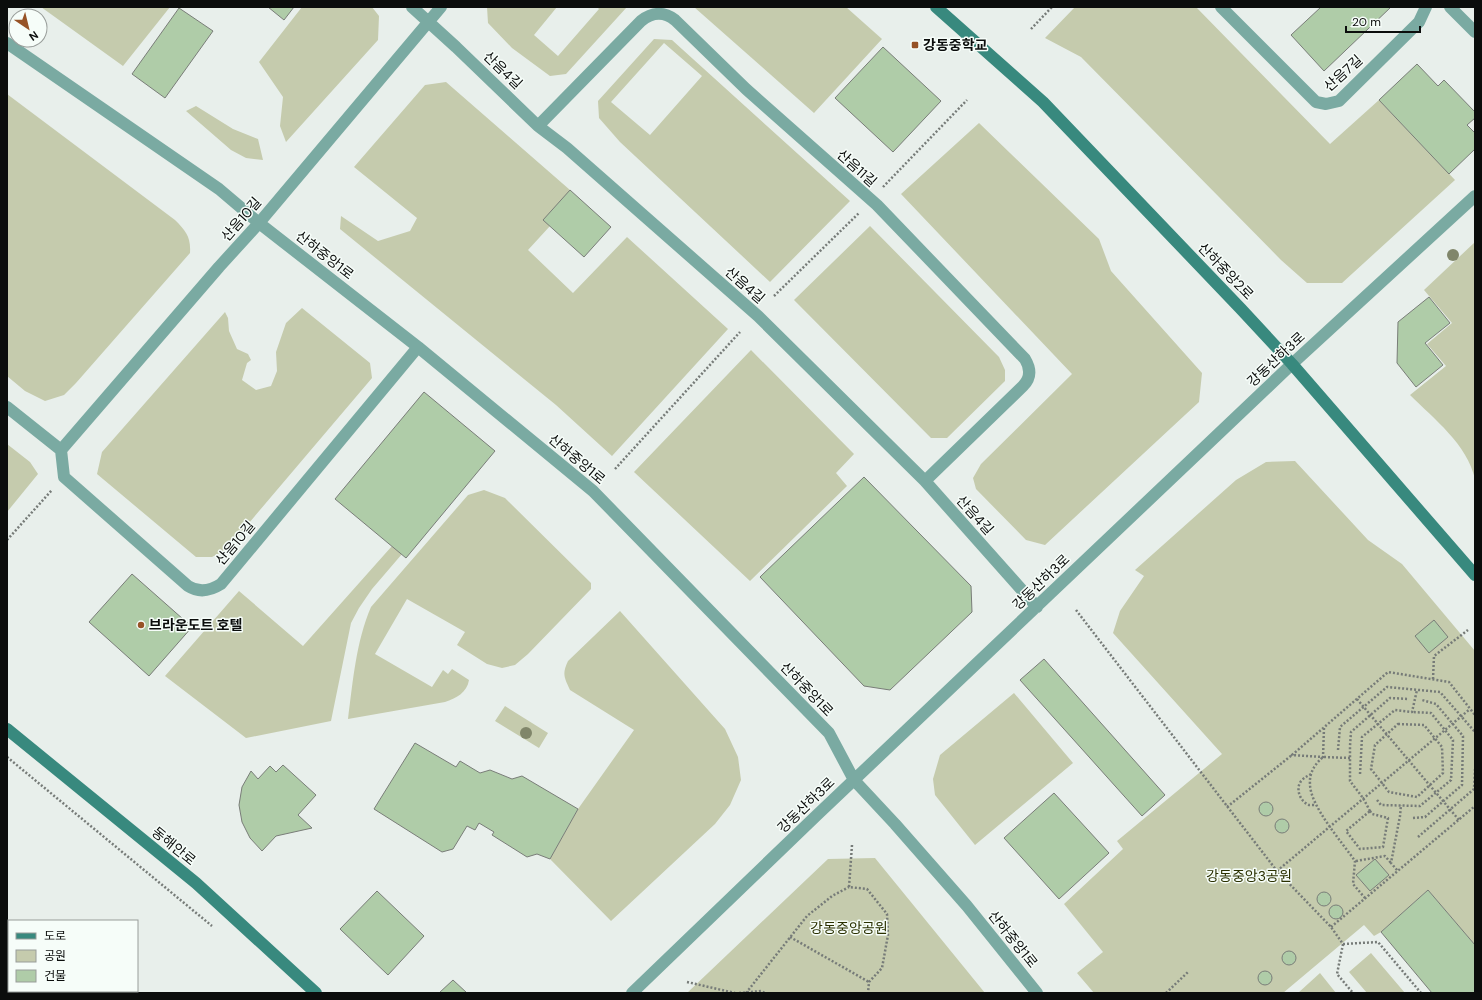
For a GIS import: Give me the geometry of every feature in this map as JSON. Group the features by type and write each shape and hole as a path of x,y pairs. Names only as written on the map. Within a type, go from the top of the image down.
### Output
{"main road":[{"name":"산하중앙2로","path":"936,7 1043,102 1292,364 1475,575"},
{"name":"동해안로","path":"7,729 196,882 316,993"}],"street":[{"name":"산음4길","path":"412,7 429,21 538,126 573,154 758,316 925,481 1037,607"},
{"name":"산음10길","path":"418,347 221,584 213,589 199,590 188,586 64,477 61,450 219,267 259,223 441,7"},
{"name":"산음7길","path":"1220,7 1316,102 1326,104 1339,101 1419,22 1426,7"},
{"path":"1450,7 1475,32"},
{"name":"산음11길","path":"538,126 641,21 653,14 661,14 675,20 746,89 877,205 1025,359 1030,370 1028,378 1023,386 925,481"},
{"name":"산하중앙1로","path":"7,43 219,189 259,223 418,347 593,491 829,733 854,780 968,906 1038,993"},
{"name":"강동산하3로","path":"632,993 1292,364 1475,196"},
{"path":"7,407 61,450"}],"path":[{"path":"1031,29 1052,7"},
{"path":"883,187 968,100"},
{"path":"774,296 864,209"},
{"path":"615,469 740,332"},
{"path":"7,540 56,485"},
{"path":"1076,610 1276,871 1331,927 1343,944 1337,974 1353,993"},
{"path":"1433,679 1434,656 1468,630"},
{"path":"1227,807 1292,755 1388,672 1448,682 1475,715"},
{"path":"1338,750 1340,727 1387,687 1440,692 1475,732"},
{"path":"1412,712 1417,690"},
{"path":"1370,811 1346,831 1360,849 1383,847 1388,818 1372,814 1364,798 1350,781 1351,732 1390,698 1408,698"},
{"path":"1357,699 1459,820"},
{"path":"1413,818 1425,817 1462,785 1462,736 1436,704 1422,700"},
{"path":"1276,871 1470,709"},
{"path":"1360,774 1362,737 1395,710 1431,713 1452,740 1451,780 1420,806 1381,806 1377,800"},
{"path":"1398,724 1424,725 1435,738 1442,747 1443,773 1417,797 1389,792 1371,769 1374,744 1398,724"},
{"path":"1324,728 1323,757 1312,771 1310,784 1316,805 1356,861 1353,884 1365,898"},
{"path":"1292,755 1350,758"},
{"path":"7,757 217,930"},
{"path":"1418,837 1474,789 1475,769"},
{"path":"1311,774 1303,779 1298,786 1299,794 1309,805 1316,805"},
{"path":"1391,863 1401,805"},
{"path":"1331,927 1475,806"},
{"path":"849,887 852,845"},
{"path":"1356,861 1385,856 1397,870"},
{"path":"746,993 807,916 832,896 849,887 867,889 887,914 888,936 882,968 869,982 868,993"},
{"path":"790,937 869,982"},
{"path":"1343,944 1378,942 1421,993"},
{"path":"1166,993 1188,972"},
{"path":"687,982 735,993"},
{"path":"739,993 760,991 765,993"}],"green space":[{"path":"41,7 170,7 123,66 48,12 48,8"},
{"path":"302,7 372,7 379,16 378,40 286,142 280,126 283,97 259,62"},
{"path":"487,7 557,7 534,35 558,56 599,9 597,7 627,7 566,74 550,76 512,48 488,23"},
{"path":"694,7 846,7 882,39 814,113"},
{"path":"1075,7 1196,7 1330,144 1379,100 1455,180 1342,283 1307,283 1281,260 1081,57 1045,38"},
{"path":"654,39 672,40 850,201 770,282 620,142 599,118 598,101","holes":["664,43 702,76 650,135 611,102"]},
{"path":"446,82 570,190 550,226 528,250 573,293 627,237 728,329 612,456 556,405 340,229 341,216 378,241 410,231 417,218 354,167 425,85"},
{"path":"7,94 175,220 185,231 190,243 190,253 76,383 64,395 45,401 25,391 7,376"},
{"path":"196,106 233,129 258,139 263,160 246,158 231,150 186,111"},
{"path":"979,123 1099,239 1111,271 1202,373 1199,402 1045,545 1026,540 976,489 973,478 981,464 1072,374 901,194"},
{"path":"870,226 999,357 1005,370 1005,381 947,438 931,438 794,300"},
{"path":"1475,242 1475,479 1465,454 1457,443 1410,395 1446,366 1427,344 1452,323 1424,290"},
{"path":"302,308 370,363 372,378 226,550 212,557 196,557 97,474 102,452 225,312 228,318 229,331 237,349 248,354 251,360 247,363 242,380 256,390 271,386 277,371 276,352 286,323"},
{"path":"751,350 854,454 836,473 847,486 750,581 634,472"},
{"path":"7,444 30,462 38,474 7,512"},
{"name":"강동중앙3공원","path":"1295,461 1368,540 1402,564 1475,651 1475,945 1428,890 1381,932 1374,936 1364,925 1283,993 1094,993 1077,973 1103,952 1064,904 1123,849 1117,841 1222,754 1113,633 1120,611 1144,576 1135,570 1236,480 1266,462"},
{"path":"484,490 505,498 591,583 591,589 528,654 515,665 502,668 487,664 457,645 465,632 407,599 375,654 432,687 443,670 448,674 452,669 469,680 468,685 463,692 453,699 445,702 348,719 358,648 371,607 468,495"},
{"path":"392,546 402,554 372,589 351,623 331,721 246,738 165,676 239,591 303,646"},
{"path":"620,611 725,729 738,757 741,780 730,805 715,824 611,921 550,859 578,809 634,730 570,690 564,676 568,661"},
{"path":"1014,693 1073,763 975,845 935,795 933,779 940,755"},
{"path":"505,706 548,733 539,748 495,721"},
{"name":"강동중앙공원","path":"875,858 985,993 687,993 828,859"},
{"path":"1371,953 1405,993 1367,993 1349,972"},
{"path":"1320,973 1336,993 1298,993"}],"building":[{"path":"268,7 294,7 284,20"},
{"path":"1321,7 1391,7 1324,71 1291,35"},
{"path":"179,8 213,31 165,98 132,74"},
{"path":"883,47 941,101 893,152 835,98"},
{"path":"1417,64 1438,86 1444,80 1475,112 1475,118 1467,125 1475,133 1475,149 1449,174 1379,100"},
{"path":"570,190 611,227 584,257 543,220"},
{"path":"1429,297 1450,323 1425,343 1443,365 1416,387 1397,363 1398,322"},
{"path":"424,392 495,451 406,558 335,499"},
{"path":"864,477 971,586 972,612 890,690 864,686 760,577"},
{"name":"브라운도트 호텔","path":"132,574 192,627 149,676 89,622"},
{"path":"1434,620 1448,637 1429,653 1415,636"},
{"path":"1044,659 1165,795 1142,816 1020,680"},
{"path":"415,743 456,767 460,761 480,773 490,770 512,779 522,776 578,809 550,859 537,854 527,857 492,835 494,832 479,823 475,830 467,826 453,849 442,852 374,809"},
{"path":"283,765 316,795 298,815 312,828 276,836 262,851 250,838 242,822 239,805 242,787 251,771 258,779 270,766 276,772"},
{"path":"1054,793 1109,853 1059,899 1004,838"},
{"path":"1263,802 1269,802 1273,806 1273,812 1269,816 1263,816 1259,812 1259,806"},
{"path":"1279,819 1285,819 1289,823 1289,829 1285,833 1279,833 1275,829 1275,823"},
{"path":"1375,859 1389,875 1370,891 1356,875"},
{"path":"1428,890 1475,945 1475,993 1432,993 1381,932"},
{"path":"377,891 424,936 388,975 340,929"},
{"path":"1321,892 1327,892 1331,896 1331,902 1327,906 1321,906 1317,902 1317,896"},
{"path":"1333,905 1339,905 1343,909 1343,915 1339,919 1333,919 1329,915 1329,909"},
{"path":"1286,951 1292,951 1296,955 1296,961 1292,965 1286,965 1282,961 1282,955"},
{"path":"1262,971 1268,971 1272,975 1272,981 1268,985 1262,985 1258,981 1258,975"},
{"path":"453,980 467,993 439,993"}],"place":[{"name":"강동중학교","path":"915,45"},
{"name":"브라운도트 호텔","path":"141,625"}]}
